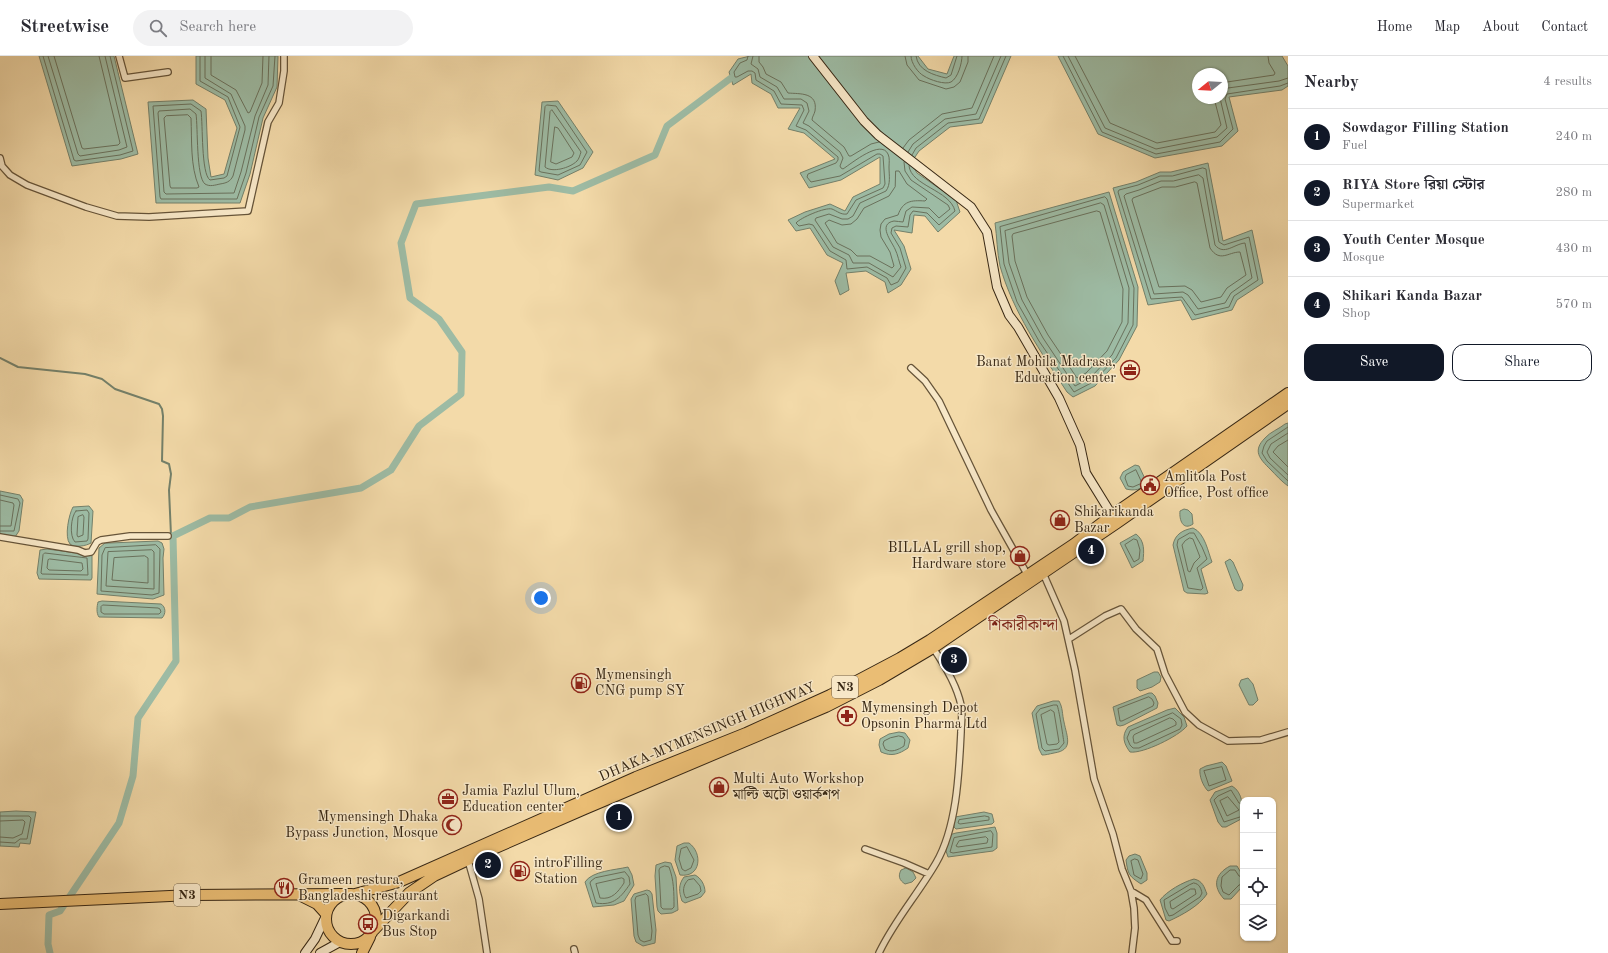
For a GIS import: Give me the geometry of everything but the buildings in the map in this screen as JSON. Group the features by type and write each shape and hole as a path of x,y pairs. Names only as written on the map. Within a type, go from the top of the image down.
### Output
{"highway":[{"name":"DHAKA-MYMENSINGH HIGHWAY","path":"372,933 409,893 434,876 468,860 826,707 879,680 933,648 1043,573 1114,519 1288,393"},
{"name":"DHAKA-MYMENSINGH HIGHWAY","path":"352,894 399,882 622,783 746,733 830,695 900,658 930,640 1027,574 1114,519 1288,404"},
{"name":"N3","path":"291,894 311,900 317,904 326,916"},
{"name":"N3","path":"0,904 191,895 352,894"},
{"name":"N3","path":"352,894 336,898 332,902 326,916 326,924 331,935 344,946 359,943 372,933"},
{"path":"352,894 362,896 369,901 374,907 376,915 376,923 362,953"}],"street":[{"path":"119,56 126,78 168,72"},
{"path":"0,158 2,166 10,175 27,185 55,194 86,207 117,216 149,217 248,211 268,122 279,103 284,71 284,56"},
{"path":"812,56 864,121 971,207 987,232 996,287 1009,315 1018,327 1058,398 1080,445 1086,473 1114,519"},
{"path":"911,368 925,381 939,401 991,510 1027,574"},
{"path":"0,537 78,550 85,553 91,552 97,542 101,540 130,536 168,536"},
{"path":"1043,573 1064,621 1069,639 1094,779 1113,834 1122,870 1131,891 1135,928 1132,953"},
{"path":"1069,639 1105,616 1121,609 1136,629 1157,649 1166,674 1185,712 1199,725 1228,741 1261,740 1288,732"},
{"path":"879,953 883,944 937,862 949,835 954,807 960,755 962,705 947,668 933,648"},
{"path":"865,849 929,874"},
{"path":"468,860 479,899 487,953"},
{"path":"1131,891 1146,900 1172,941 1177,941"},
{"path":"305,953 315,939 326,916"},
{"path":"320,953 344,946"}],"water":[{"path":"39,56 114,56 138,154 121,159 72,166"},
{"path":"196,56 278,56 277,87 263,118 250,174 240,203 156,203 148,102 193,100 206,109 208,158 211,177 224,174 237,128 225,100 196,84"},
{"path":"750,56 918,56 928,69 947,74 954,56 1011,56 982,123 950,127 919,151 913,160 914,168 917,173 956,200 960,212 938,232 925,216 914,215 912,233 894,230 904,246 911,269 901,285 888,293 885,282 866,271 846,273 849,290 840,295 835,281 843,263 827,255 810,228 796,231 788,220 805,212 830,204 845,211 853,197 880,184 880,157 841,180 809,188 800,173 835,159 804,133 788,129 800,108 778,108 771,94 752,83 751,74 733,85 729,72 738,59"},
{"path":"1058,56 1282,56 1288,66 1288,86 1282,90 1229,97 1238,131 1222,146 1155,158 1098,134"},
{"path":"558,101 593,152 583,168 558,180 535,175 542,102"},
{"path":"1208,163 1223,241 1252,230 1263,283 1237,300 1232,310 1192,320 1181,300 1148,305 1113,188 1136,182 1160,172 1171,172"},
{"path":"1109,192 1138,287 1137,326 1119,360 1095,386 1073,397 1067,392 1038,347 1012,299 1000,266 995,223"},
{"path":"1288,423 1288,486 1263,462 1258,451 1261,443 1267,436"},
{"path":"1135,465 1139,466 1147,483 1138,489 1126,489 1120,478 1123,472"},
{"path":"0,491 20,495 23,500 19,531 15,537 0,534"},
{"path":"89,506 93,511 91,543 74,546 70,544 67,536 71,510 73,507"},
{"path":"1184,509 1188,510 1192,514 1193,524 1190,526 1182,524 1180,511"},
{"path":"1193,528 1197,530 1203,538 1212,562 1201,569 1208,593 1205,594 1187,593 1184,591 1173,545 1180,533"},
{"path":"1136,534 1141,540 1144,550 1143,561 1132,568 1120,543"},
{"path":"158,541 162,543 164,549 164,595 153,599 97,594 99,548 105,543"},
{"path":"47,549 92,555 91,580 39,579 37,573 40,550"},
{"path":"1230,559 1233,562 1243,585 1242,590 1238,591 1235,589 1225,562"},
{"path":"98,602 161,604 165,609 165,613 162,618 99,617 97,612"},
{"path":"1154,672 1158,672 1161,677 1160,682 1152,687 1140,691 1137,688 1137,680"},
{"path":"1248,678 1253,684 1258,700 1253,705 1249,705 1239,685 1241,680"},
{"path":"1152,693 1155,696 1158,703 1157,708 1124,725 1117,725 1113,707"},
{"path":"1053,701 1059,701 1061,706 1068,742 1067,746 1060,751 1042,755 1039,749 1032,713 1037,706"},
{"path":"1175,708 1184,717 1187,726 1183,730 1160,744 1136,752 1130,752 1124,740 1128,727"},
{"path":"899,732 905,733 910,740 908,748 895,754 881,752 879,745 880,739 889,734"},
{"path":"1222,762 1226,766 1232,781 1208,791 1202,781 1200,769"},
{"path":"1232,786 1236,789 1240,797 1240,820 1226,827 1222,827 1218,822 1210,800 1215,792"},
{"path":"0,812 36,812 30,844 20,843 19,847 0,846"},
{"path":"984,812 992,814 994,822 992,824 956,829 954,827 955,817"},
{"path":"995,827 997,833 997,848 993,851 948,857 946,851 949,835"},
{"path":"684,843 689,843 693,847 698,858 698,864 692,873 680,875 675,860 677,846"},
{"path":"1135,854 1140,856 1147,873 1147,880 1141,884 1130,875 1126,860 1129,856"},
{"path":"665,862 671,863 676,877 678,910 672,913 661,914 657,907 655,876 656,865"},
{"path":"1230,866 1237,866 1240,871 1240,889 1231,899 1224,899 1220,894 1217,885 1218,877"},
{"path":"628,867 632,875 634,885 624,901 614,905 593,907 585,882 588,878 598,873"},
{"path":"906,868 913,872 916,878 912,882 905,884 901,881 899,876 901,870"},
{"path":"695,875 702,882 705,892 701,897 685,903 682,901 680,895 681,883 684,877"},
{"path":"1194,879 1201,883 1207,894 1190,910 1169,921 1166,920 1160,900 1176,887"},
{"path":"647,890 652,894 656,930 655,943 643,946 636,942 634,936 631,899 634,894"}],"waterway":[{"path":"50,953 48,944 49,915 60,911 119,823 133,776 138,718 176,661 173,536 210,518 229,518 250,507 361,488 391,470 419,426 461,394 462,352 439,319 410,298 401,243 416,204 549,187 573,191 655,155 667,126 731,78"},
{"path":"0,358 18,367 85,374 102,379 115,389 159,404 162,409 163,416 162,461 169,464 171,474 169,490 171,535 173,536"}],"place":[{"name":"Banat Mohila Madrasa, Education center","path":"1130,370"},
{"name":"Amlitola Post Office, Post office","path":"1150,485"},
{"name":"Shikarikanda Bazar","path":"1060,520"},
{"name":"Shikari Kanda Bazar","path":"1091,551"},
{"name":"BILLAL grill shop, Hardware store","path":"1020,556"},
{"name":"Youth Center Mosque","path":"954,660"},
{"name":"Mymensingh CNG pump SY","path":"581,683"},
{"name":"Mymensingh Depot Opsonin Pharma Ltd","path":"847,716"},
{"name":"Multi Auto Workshop মাল্টি অটো ওয়ার্কশপ","path":"719,787"},
{"name":"Jamia Fazlul Ulum, Education center","path":"448,799"},
{"name":"Sowdagor Filling Station","path":"619,817"},
{"name":"Mymensingh Dhaka Bypass Junction, Mosque","path":"452,825"},
{"name":"RIYA Store রিয়া স্টোর","path":"488,865"},
{"name":"introFilling Station","path":"520,871"},
{"name":"Grameen restura, Bangladeshi restaurant","path":"284,888"},
{"name":"Digarkandi Bus Stop","path":"368,924"}],"district":[{"name":"শিকারীকান্দা","path":"1023,626"}]}
